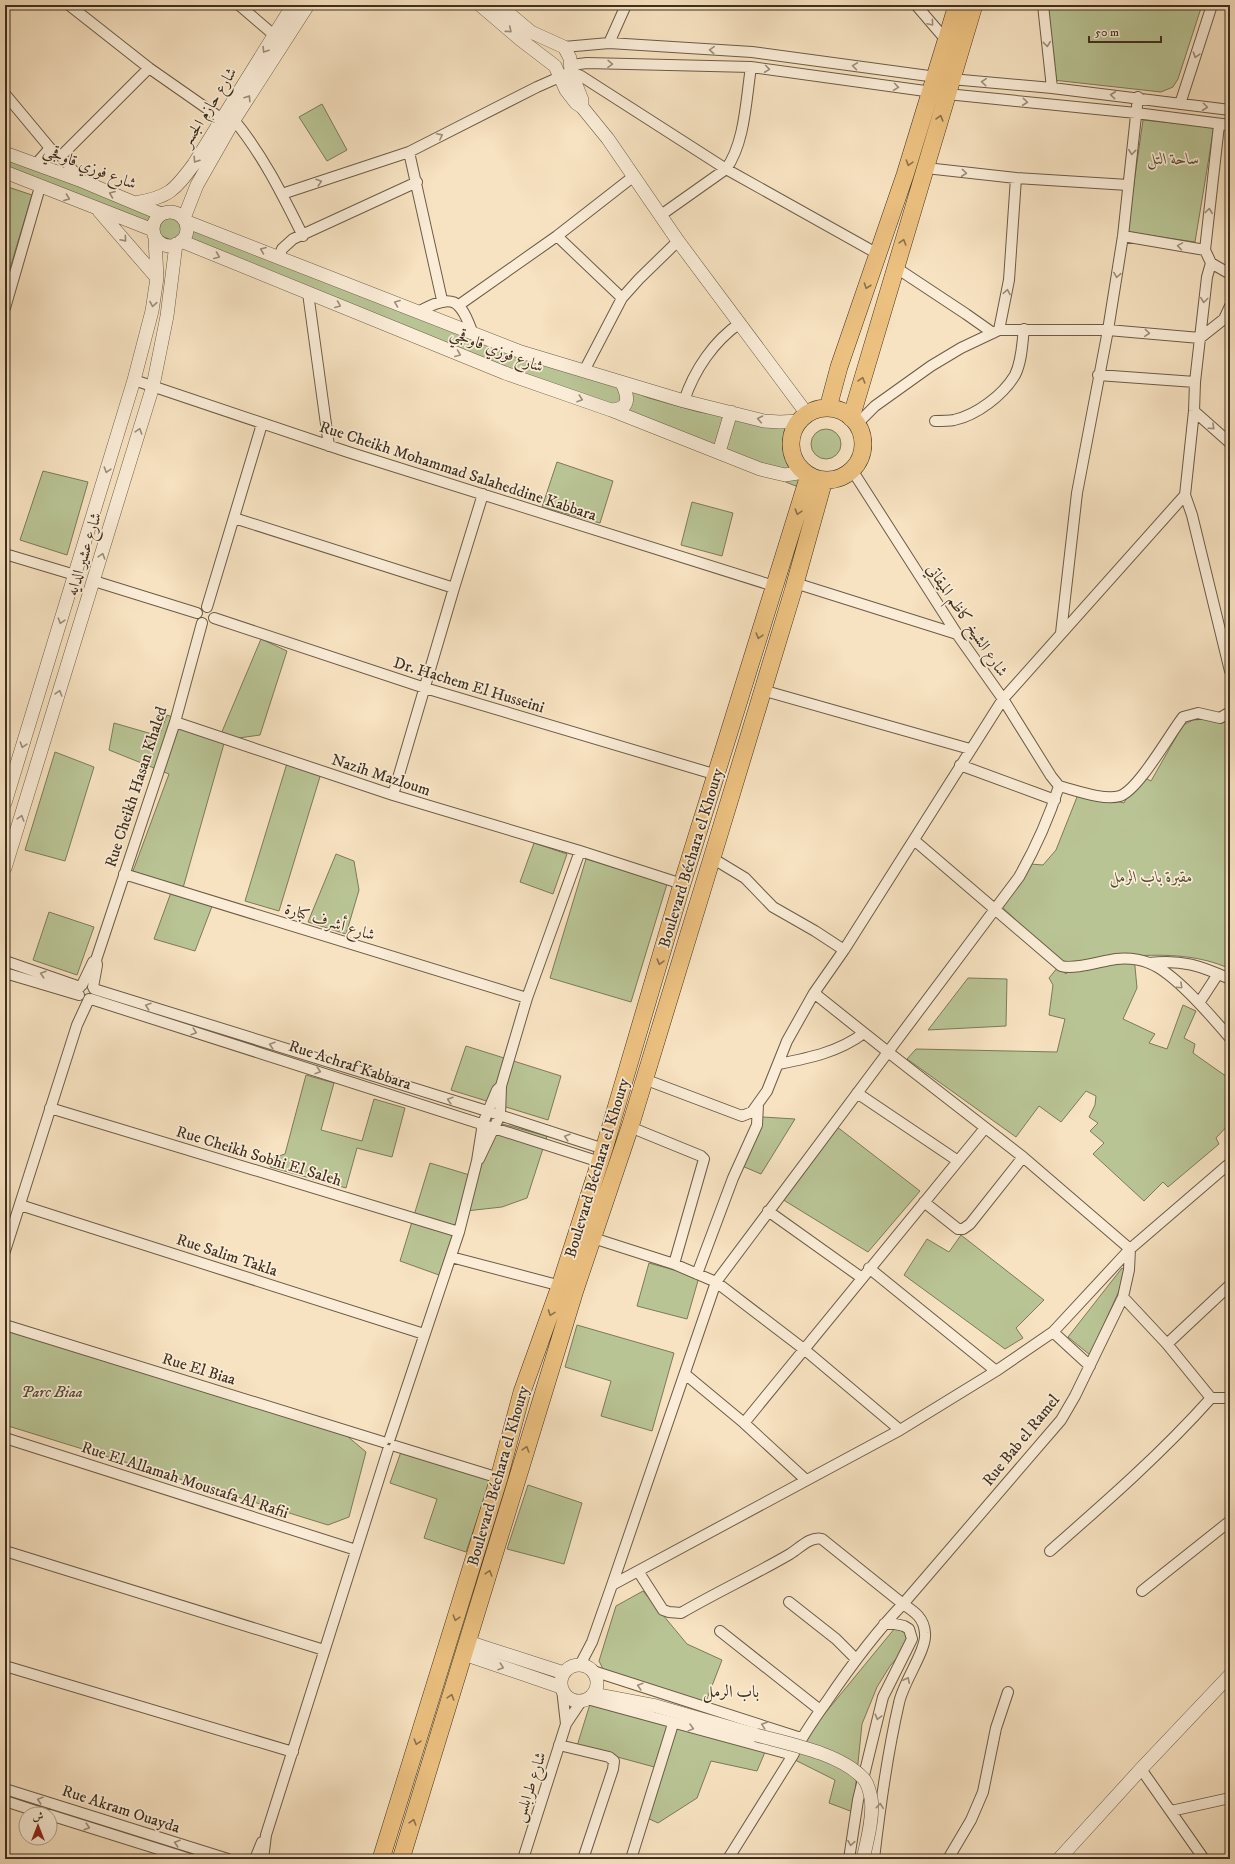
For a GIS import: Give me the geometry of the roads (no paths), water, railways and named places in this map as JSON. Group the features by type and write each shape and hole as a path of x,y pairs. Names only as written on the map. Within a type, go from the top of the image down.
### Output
{"highway":[{"path":"854,421 895,267 926,168 942,86 946,40 957,5"},
{"path":"828,408 840,367 878,254 974,5"},
{"path":"828,408 838,410 854,421 861,433 863,443 862,453 852,470 844,476 834,479 812,476 795,458 791,442 794,431 803,418 817,410 828,408"},
{"name":"Boulevard Béchara el Khoury","path":"381,1859 499,1478 522,1392 568,1288 593,1238 630,1127 795,583 812,476"},
{"name":"Boulevard Béchara el Khoury","path":"401,1859 466,1648 568,1288 602,1156 682,884 717,775 774,586 812,476"},
{"path":"409,1768 428,1773"}],"street":[{"path":"69,5 148,68 228,120 248,138 282,194 303,236"},
{"path":"239,5 274,35"},
{"name":"شارع حازم الجسر","path":"184,220 197,185 228,120 274,35 293,5"},
{"name":"شارع حازم الجسر","path":"135,203 153,200 167,194 178,185 228,120 308,5"},
{"path":"480,5 521,40 555,66 559,78 576,103 582,106 634,176 678,241 740,323 803,418"},
{"path":"499,5 531,32 564,47 610,42 752,52 942,86 1219,125 1230,125"},
{"path":"610,42 626,5"},
{"path":"916,5 946,40"},
{"path":"1043,5 1052,88"},
{"path":"1180,104 1212,5"},
{"path":"564,47 568,53 571,68 582,100 582,106"},
{"path":"282,194 410,152 559,78 571,68 587,63 750,67 942,86 1052,88 1230,110"},
{"path":"661,215 726,169 736,152 745,108 750,67"},
{"path":"61,156 148,68"},
{"path":"571,68 581,76 726,169 878,254"},
{"path":"5,94 50,148 61,156 82,181"},
{"path":"1060,633 1077,493 1098,375 1108,330 1123,236 1138,98"},
{"path":"1219,125 1205,250 1211,263 1230,274"},
{"path":"36,164 50,148"},
{"path":"410,152 442,300"},
{"name":"شارع فوزي قاوقجي","path":"5,153 82,181 161,214"},
{"path":"926,168 1016,178 1128,186"},
{"path":"5,172 154,234 162,244 179,243 186,232 184,220 176,212 166,212 161,214 156,218 154,234"},
{"path":"459,305 557,236 634,176"},
{"path":"996,332 1009,280 1016,178"},
{"path":"278,257 287,243 417,182"},
{"path":"5,308 40,187"},
{"path":"98,210 157,278"},
{"name":"شارع فوزي قاوقجي","path":"184,220 521,352 684,401 764,420 803,418"},
{"name":"شارع عشير الدايه","path":"5,802 76,575 134,380 152,311 157,278 154,234"},
{"path":"557,236 622,298"},
{"path":"1123,236 1205,250"},
{"path":"584,371 622,298 678,241"},
{"name":"شارع فوزي قاوقجي","path":"179,243 308,293 505,373 611,410 773,473 812,476"},
{"name":"شارع عشير الدايه","path":"5,868 153,386 167,316 179,243"},
{"path":"1211,263 1207,277 1195,382 1194,411 1185,494 1192,514 1230,671"},
{"path":"895,267 996,332"},
{"path":"308,293 329,446"},
{"path":"418,312 442,300 450,301 459,305 468,320 473,334"},
{"path":"854,421 931,366 961,348 996,332 1024,329 1108,330 1200,338 1224,319 1230,306"},
{"path":"684,401 689,385 699,367 727,332 740,323"},
{"path":"935,421 954,420 969,414 987,404 1002,391 1015,374 1020,358 1024,329"},
{"path":"1098,375 1195,382"},
{"name":"Rue Cheikh Mohammad Salaheddine Kabbara","path":"134,380 329,446 774,586"},
{"path":"611,410 622,408 626,403 627,394 622,383"},
{"path":"1194,411 1230,443"},
{"path":"719,452 731,412"},
{"path":"207,607 262,424"},
{"name":"شارع الشيخ كاظم الميقاتي","path":"852,470 957,634 1003,699 1051,776 1059,786"},
{"path":"393,795 483,494"},
{"path":"644,1079 742,1116 752,1112 767,1092 787,1041 814,994 844,950 1003,699 1185,494"},
{"path":"234,518 454,588"},
{"path":"5,554 76,575"},
{"path":"94,581 197,612"},
{"path":"795,583 957,634"},
{"path":"207,607 212,610 214,618 210,623 202,623 197,619 197,612 201,608 207,607"},
{"name":"Dr. Hachem El Husseini","path":"214,618 425,688 717,775"},
{"name":"Rue Cheikh Hasan Khaled","path":"5,1251 77,1025 86,992 97,965 96,960 175,722 202,623"},
{"path":"762,690 970,749"},
{"path":"587,1698 597,1684 590,1671 592,1642 716,1282 1019,877 1036,848 1059,786 1109,797 1120,796 1138,781 1183,717 1198,713 1220,718 1230,712"},
{"name":"Nazih Mazloum","path":"175,722 393,795 580,851 682,884"},
{"path":"960,765 1055,800"},
{"path":"914,840 1061,966 1071,967 1125,958 1149,962 1178,961 1201,966 1230,979"},
{"path":"478,1161 483,1154 500,1115 501,1086 527,998 580,851"},
{"path":"712,858 745,878 773,907 815,931 844,950"},
{"name":"شارع أشرف كبارة","path":"124,874 527,998"},
{"name":"Rue Achraf Kabbara","path":"5,961 86,992 495,1127 602,1156"},
{"path":"1149,962 1162,969 1199,1003 1230,1038"},
{"name":"Rue Achraf Kabbara","path":"5,973 86,992 487,1111 602,1156"},
{"path":"1199,1003 1218,974"},
{"path":"814,994 1023,1157 1130,1250"},
{"path":"779,1064 835,1050 850,1043 864,1033"},
{"path":"255,1859 266,1835 424,1334 459,1232 478,1161 483,1123 497,1090 501,1086"},
{"path":"857,1093 958,1161"},
{"path":"697,1274 733,1178 757,1125 758,1104"},
{"name":"Rue Cheikh Sobhi El Saleh","path":"50,1108 459,1232"},
{"path":"630,1127 701,1156 704,1159 674,1264"},
{"path":"744,1423 805,1350 869,1268 985,1128"},
{"path":"924,1202 958,1229 963,1229 970,1224 1023,1157"},
{"path":"612,1585 900,1430 996,1371 1053,1332 1130,1250 1230,1163"},
{"name":"Rue Salim Takla","path":"20,1204 424,1334"},
{"path":"768,1211 862,1278"},
{"path":"593,1238 674,1264 716,1282 805,1350 900,1430"},
{"name":"Rue Bab el Ramel","path":"728,1859 793,1755 801,1738 856,1659 884,1624 903,1604 1060,1420 1075,1396 1123,1297 1129,1270 1130,1250"},
{"path":"450,1257 568,1288"},
{"path":"869,1268 996,1371"},
{"path":"1167,1344 1230,1284"},
{"path":"1123,1297 1167,1344 1212,1398"},
{"name":"Rue El Biaa","path":"5,1325 499,1478"},
{"path":"1053,1332 1090,1366"},
{"path":"685,1374 744,1423 806,1480"},
{"path":"1050,1551 1095,1512 1179,1434 1212,1398 1230,1398"},
{"name":"Rue El Allamah Moustafa Al Rafii","path":"5,1438 356,1550"},
{"path":"1142,1591 1230,1521"},
{"path":"638,1571 663,1610 669,1612 681,1612 790,1554 812,1540 819,1538 903,1604 916,1612 923,1621 926,1634 925,1645 905,1684 899,1702 881,1794 874,1859"},
{"path":"5,1551 324,1650"},
{"path":"789,1602 836,1639 856,1659"},
{"path":"849,1859 858,1800 883,1696 912,1639 909,1629 904,1626 884,1624"},
{"path":"720,1631 820,1710"},
{"path":"466,1648 564,1673"},
{"path":"466,1648 562,1688 570,1698 587,1698 656,1706"},
{"path":"5,1666 293,1752"},
{"path":"562,1688 564,1673 570,1667 590,1671 801,1738"},
{"path":"590,1671 605,1686 656,1706 819,1753 844,1764 864,1779 871,1798 870,1829 864,1859"},
{"path":"1059,1859 1141,1769 1230,1675"},
{"name":"شارع طرابلس","path":"523,1859 566,1724 562,1688"},
{"path":"948,1859 974,1814 983,1792 996,1728 1008,1692"},
{"path":"587,1698 673,1724 793,1755"},
{"name":"شارع طرابلس","path":"566,1724 587,1698"},
{"path":"631,1859 673,1724"},
{"path":"560,1745 609,1757 614,1761 613,1769 583,1859"},
{"path":"1141,1769 1204,1859"},
{"name":"Rue Akram Ouayda","path":"5,1789 228,1859"},
{"path":"1171,1811 1230,1798"},
{"name":"Rue Akram Ouayda","path":"5,1802 18,1806"},
{"name":"Rue Akram Ouayda","path":"58,1818 190,1859"},
{"path":"263,1859 266,1835"}],"district":[{"name":"باب الرمل","path":"731,1692"}],"park label":[{"name":"ساحة التل","path":"1173,159"},
{"name":"مقبرة باب الرمل","path":"1151,877"},
{"name":"Parc Biaa","path":"52,1392"}]}
